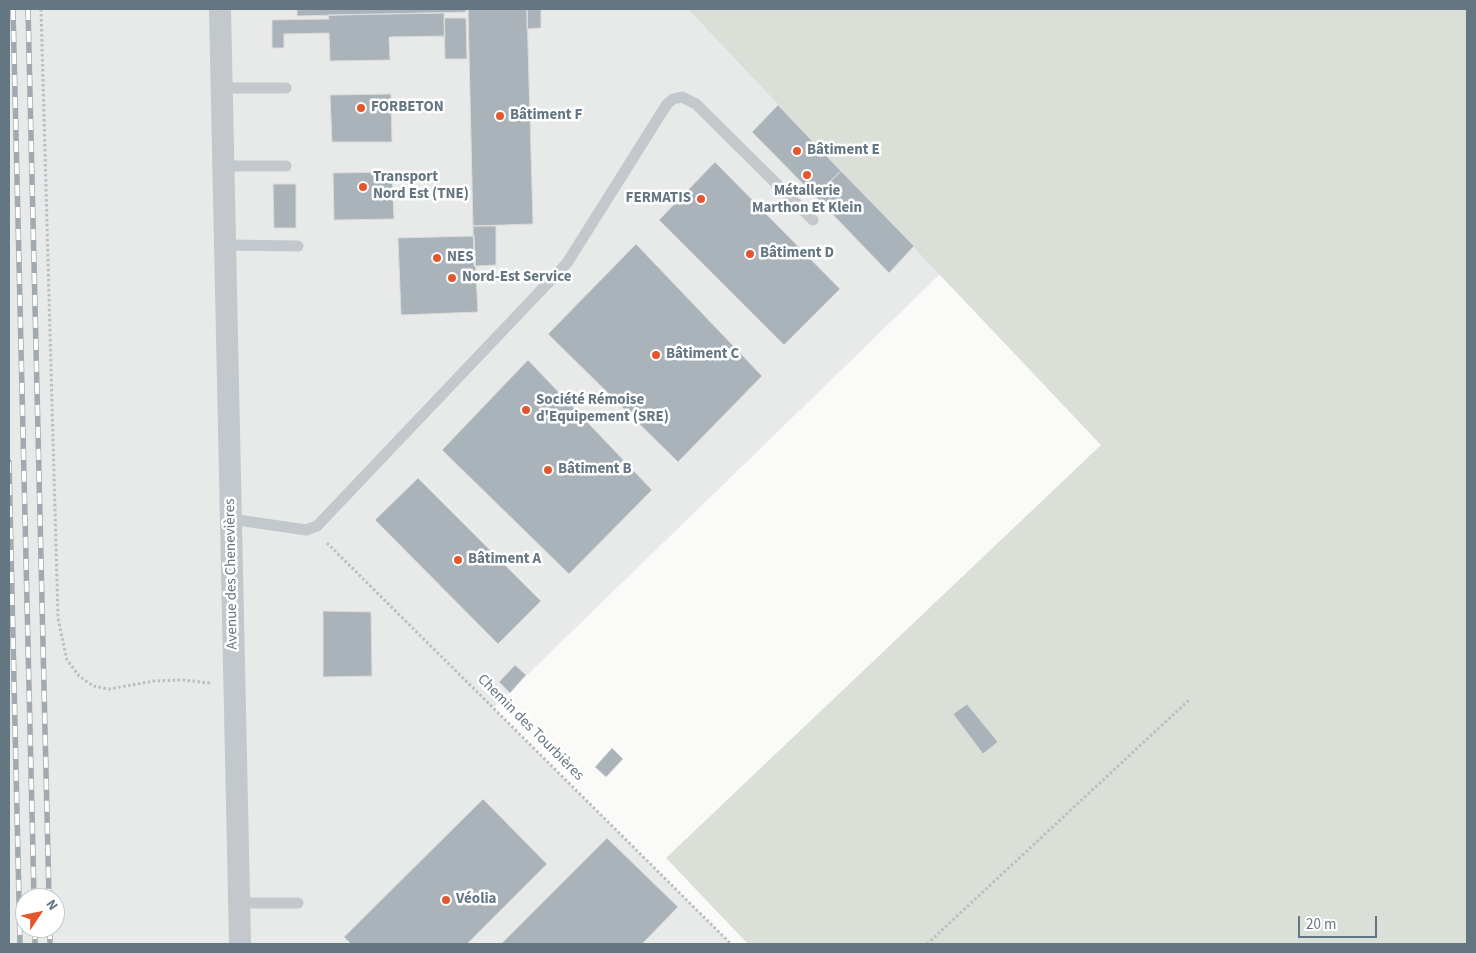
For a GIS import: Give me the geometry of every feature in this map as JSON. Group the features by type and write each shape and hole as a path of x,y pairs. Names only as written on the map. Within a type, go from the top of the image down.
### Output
{"street":[{"name":"Avenue des Chenevières","path":"220,9 240,944"}],"lane":[{"path":"222,88 286,88"},
{"path":"231,519 306,530 313,529 568,263 667,104 673,98 682,96 696,104 813,220"},
{"path":"223,166 286,166"},
{"path":"225,245 298,246"},
{"path":"240,903 298,903"}],"path":[{"path":"41,9 58,618 67,660 79,676 93,686 109,689 154,681 183,680 235,688"},
{"name":"Chemin des Tourbières","path":"313,529 730,944"},
{"path":"928,944 1190,699"}],"shaded area":[{"path":"9,9 704,9 970,245 493,708 731,944 9,944"},
{"path":"688,9 1467,9 1467,944 748,944 666,858 1101,445"}],"building":[{"path":"297,9 466,9 466,12 297,16"},
{"name":"Bâtiment F","path":"468,9 527,9 533,224 473,226"},
{"path":"527,9 541,9 541,28 527,29"},
{"path":"444,13 445,36 389,37 390,60 330,61 329,33 284,34 284,48 272,48 272,20 329,19 328,15"},
{"path":"444,18 466,18 467,59 445,59"},
{"name":"FORBETON","path":"391,94 392,142 332,142 330,95"},
{"name":"Bâtiment E","path":"778,105 841,171 815,196 752,132"},
{"name":"Bâtiment D","path":"715,162 840,289 784,345 659,220"},
{"path":"841,171 914,246 889,273 815,196"},
{"name":"Transport Nord Est (TNE)","path":"392,172 394,219 334,220 333,173"},
{"path":"273,184 296,184 296,228 274,228"},
{"path":"473,226 496,226 496,265 474,266"},
{"name":"NES","path":"474,236 478,312 401,315 398,238"},
{"name":"Bâtiment C","path":"636,244 762,376 678,462 548,334"},
{"name":"Bâtiment B","path":"528,360 652,490 569,574 442,450"},
{"name":"Bâtiment A","path":"418,478 541,601 498,644 375,520"},
{"path":"323,611 371,612 372,676 323,677"},
{"path":"515,665 526,675 510,693 499,682"},
{"path":"967,704 998,742 983,754 953,714"},
{"path":"612,748 623,759 606,777 595,767"},
{"name":"Véolia","path":"483,799 547,864 467,944 351,944 344,937"},
{"path":"607,838 678,907 642,944 501,944"}],"railway":[{"path":"13,9 34,888"},
{"path":"28,9 49,888"},
{"path":"9,462 20,944"},
{"path":"35,938 35,944"},
{"path":"50,938 50,944"}],"place":[{"name":"FORBETON","path":"361,108"},
{"name":"Bâtiment F","path":"500,116"},
{"name":"Bâtiment E","path":"797,151"},
{"name":"Métallerie Marthon Et Klein","path":"807,175"},
{"name":"Transport Nord Est (TNE)","path":"363,187"},
{"name":"FERMATIS","path":"701,199"},
{"name":"Bâtiment D","path":"750,254"},
{"name":"NES","path":"437,258"},
{"name":"Nord-Est Service","path":"452,278"},
{"name":"Bâtiment C","path":"656,355"},
{"name":"Société Rémoise d'Equipement (SRE)","path":"526,410"},
{"name":"Bâtiment B","path":"548,470"},
{"name":"Bâtiment A","path":"458,560"},
{"name":"Véolia","path":"446,900"}]}
